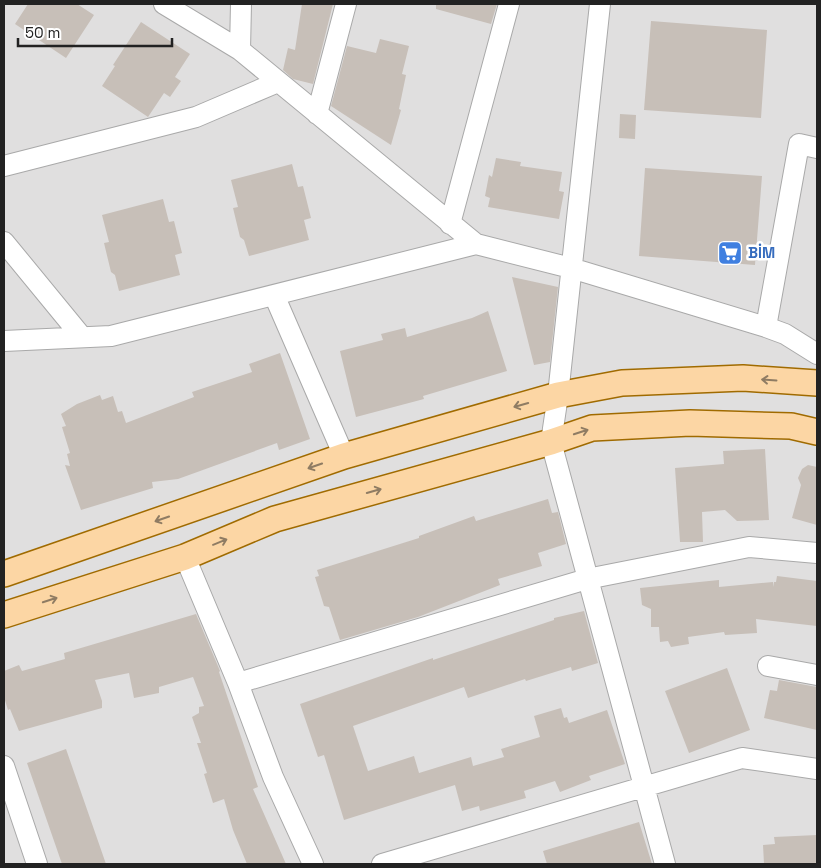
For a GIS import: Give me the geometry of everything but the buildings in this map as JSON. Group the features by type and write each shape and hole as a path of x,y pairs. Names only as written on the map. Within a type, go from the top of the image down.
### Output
{"main road":[{"path":"4,574 344,456 558,395 622,383 743,378 817,383"},
{"path":"4,615 185,556 275,519 551,442 592,428 690,423 791,426 817,432"}],"street":[{"path":"164,4 240,50 476,244 571,268 766,327 785,334 817,354"},
{"path":"240,50 241,4"},
{"path":"316,114 346,4"},
{"path":"450,224 509,4"},
{"path":"600,4 558,395 551,442 665,864"},
{"path":"4,166 196,116 278,82"},
{"path":"766,327 798,144 817,148"},
{"path":"4,242 82,337"},
{"path":"4,341 110,336 476,244"},
{"path":"274,295 344,456"},
{"path":"238,683 587,579 749,547 817,553"},
{"path":"185,556 238,683 273,777 313,864"},
{"path":"768,666 817,675"},
{"path":"382,864 742,758 817,769"},
{"path":"4,766 37,864"}],"shaded area":[{"path":"4,4 817,4 817,864 4,864"}],"place":[{"name":"BİM","path":"730,253"}]}
